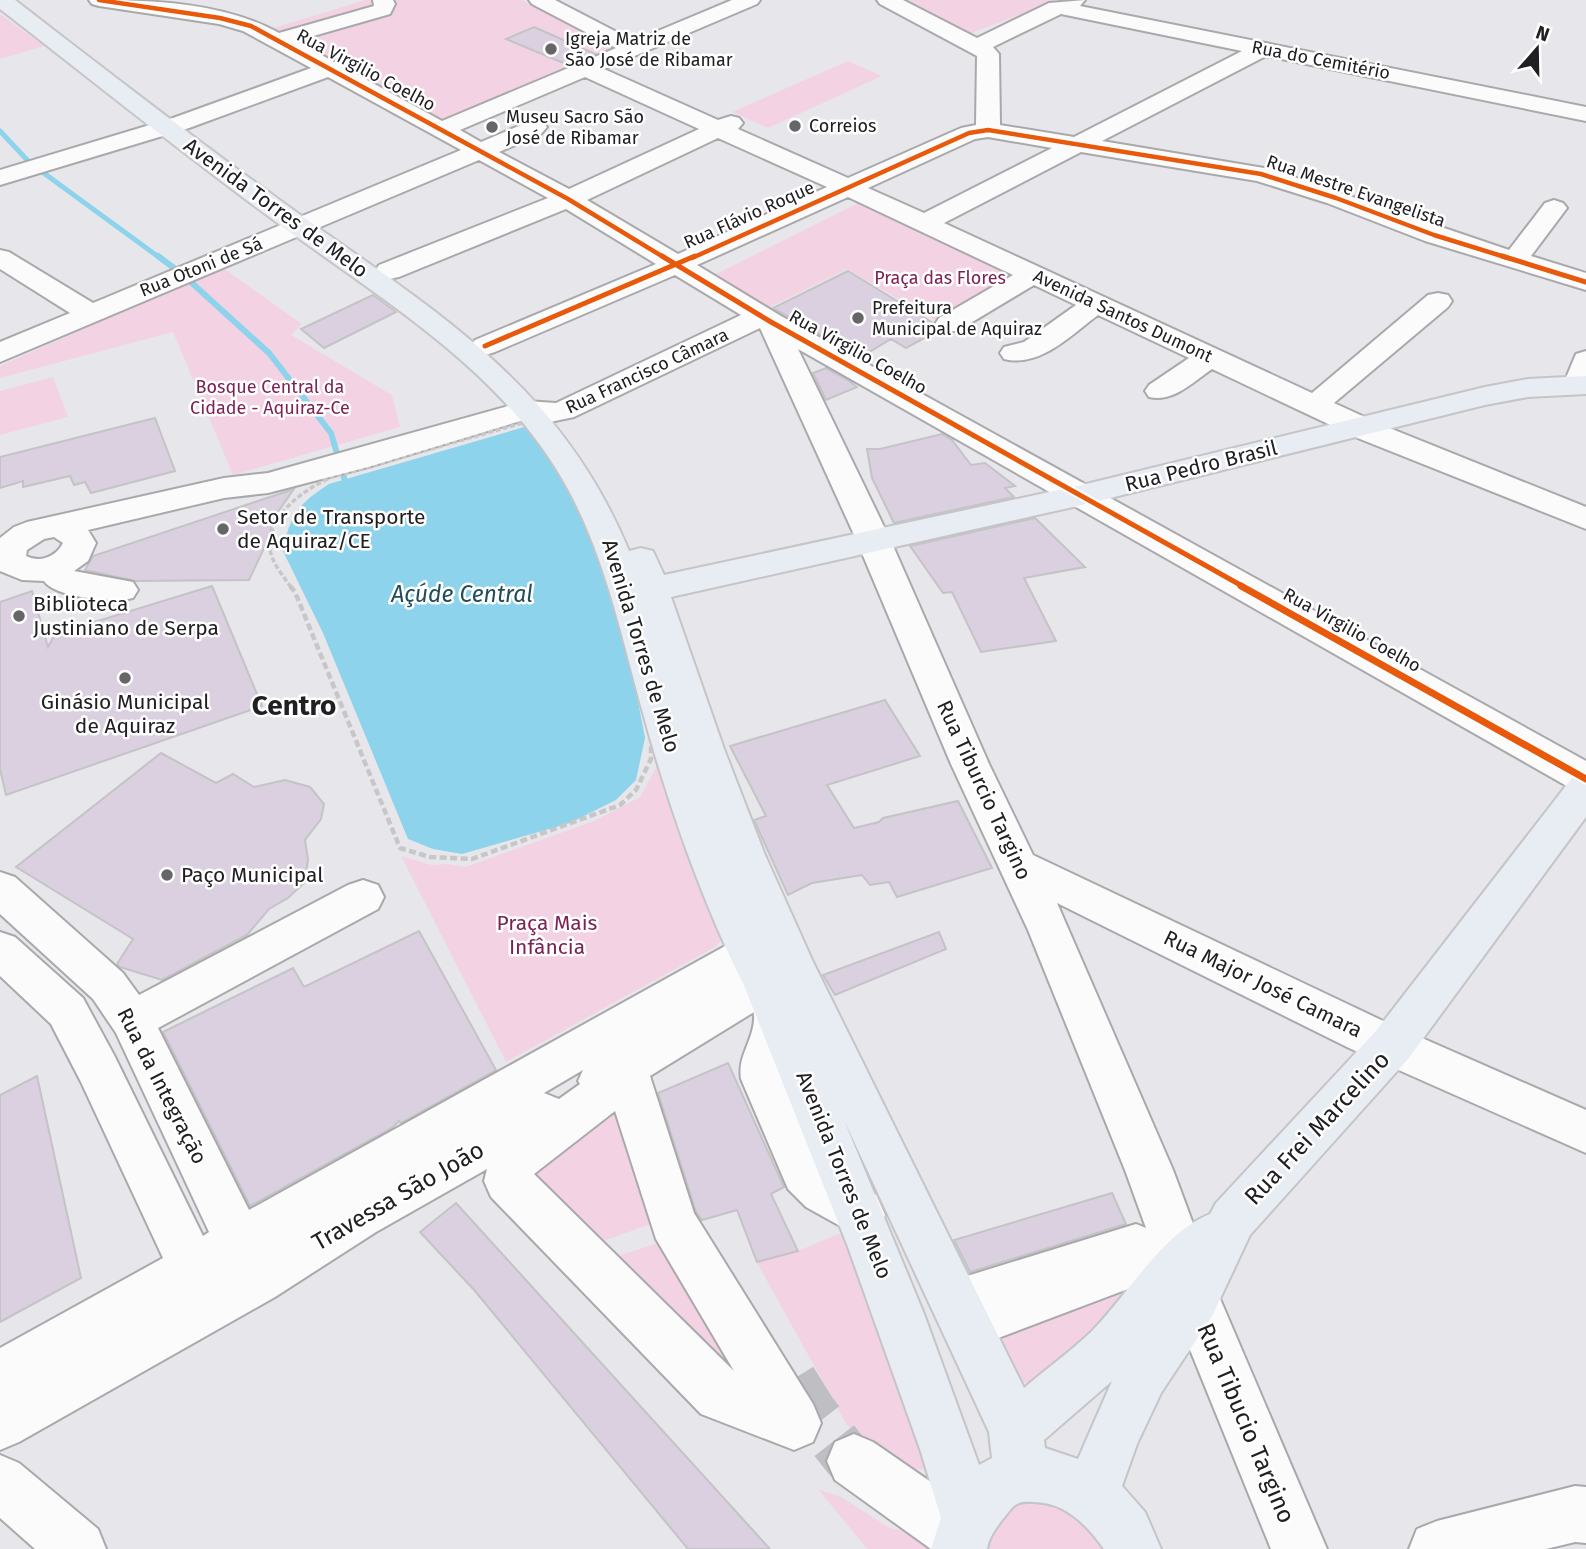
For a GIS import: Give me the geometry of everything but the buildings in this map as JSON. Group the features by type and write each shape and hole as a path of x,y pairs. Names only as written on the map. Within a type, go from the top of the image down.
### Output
{"main road":[{"name":"Avenida Torres de Melo","path":"2,0 308,223 543,412"},
{"name":"Avenida Torres de Melo","path":"14,0 174,125"},
{"name":"Avenida Torres de Melo","path":"308,223 389,271 485,346 543,412 640,593 674,754 772,968 1018,1452"},
{"name":"Rua Pedro Brasil","path":"640,593 873,539 1082,495 1485,396 1583,377"},
{"name":"Rua Frei Marcelino","path":"1189,1281 1233,1219 1392,1045 1586,788"},
{"name":"Avenida Torres de Melo","path":"861,1215 938,1419 963,1534"},
{"path":"963,1534 1018,1452 1109,1350 1189,1281"},
{"path":"1092,1494 1114,1434 1189,1281"},
{"path":"1018,1452 1054,1478 1092,1494 1112,1513 1133,1549"}],"street":[{"name":"Rua Virgilio Coelho","path":"99,0 144,3 220,18 268,36 331,68 568,199 767,319 1586,779"},
{"path":"268,36 356,0"},
{"path":"268,36 376,12 383,9 383,0"},
{"path":"539,0 634,49"},
{"path":"442,130 750,0"},
{"path":"887,0 988,54 988,130"},
{"name":"Rua do Cemitério","path":"977,46 1065,4 1586,114"},
{"path":"930,220 1265,48"},
{"name":"Avenida Santos Dumont","path":"594,66 1324,397 1370,425 1586,507"},
{"path":"0,178 174,125 331,68"},
{"name":"Rua Otoni de Sá","path":"0,354 90,313 480,152 533,129 535,127 532,124"},
{"path":"389,271 568,199 725,126"},
{"name":"Rua Mestre Evangelista","path":"988,130 1261,174 1514,261 1586,282"},
{"name":"Rua Flávio Roque","path":"485,346 690,272 863,189 969,133 988,130"},
{"path":"1514,261 1554,208"},
{"name":"Avenida Santos Dumont","path":"930,220 1033,274 1210,357 1586,519"},
{"path":"0,258 90,313"},
{"path":"949,324 1033,274"},
{"path":"1324,397 1437,301"},
{"path":"1014,353 1033,349 1097,303"},
{"name":"Rua Francisco Câmara","path":"344,469 543,412 767,319"},
{"name":"Rua Tiburcio Targino","path":"767,319 873,539 965,752 1019,866 1149,1170 1189,1281"},
{"path":"1160,391 1210,357"},
{"path":"0,594 28,548 268,483 344,469"},
{"path":"28,548 66,582 121,590"},
{"name":"Rua Major José Camara","path":"1019,866 1392,1045 1586,1132"},
{"name":"Rua da Integração","path":"0,890 108,986 132,1020 248,1261"},
{"path":"132,1020 363,897"},
{"path":"0,950 67,1011 98,1069 202,1287"},
{"path":"772,968 776,1028 762,1067 764,1079 805,1173 823,1191 859,1211 861,1215"},
{"name":"Travessa São João","path":"0,1423 202,1287 248,1261 359,1216 644,1057 772,968"},
{"path":"627,1076 673,1223 794,1423 720,1395 508,1181 513,1160 627,1076"},
{"name":"Rua Tibucio Targino","path":"1189,1281 1299,1549"},
{"name":"Travessa São João","path":"0,1377 202,1287"},
{"path":"854,1461 963,1534"},
{"path":"0,1482 78,1549"},
{"path":"1437,1549 1574,1514 1586,1515"}],"path":[{"path":"533,420 580,499 635,630 651,722 652,759 636,790 620,805 472,859 430,857 400,848 295,592 276,567 269,546 279,516 288,503 344,469 533,420"}],"green space":[{"path":"365,0 522,0 620,50 442,122 267,30"},
{"path":"900,0 1058,0 969,34"},
{"path":"0,14 44,46 0,59"},
{"path":"848,61 882,76 768,128 732,112"},
{"name":"Praça das Flores","path":"866,199 1024,276 943,325 847,269 766,309 712,276"},
{"name":"Bosque Central da Cidade - Aquiraz-Ce","path":"222,267 302,324 291,335 392,395 400,427 233,475 173,332 0,378 0,366"},
{"path":"53,377 68,417 0,435 0,391"},
{"name":"Praça Mais Infância","path":"658,764 727,931 717,946 506,1062 401,856 432,865 465,867 594,821 640,797"},
{"path":"625,1084 669,1217 588,1247 518,1164"},
{"path":"838,1234 861,1242 933,1469 895,1469 847,1425 756,1261 798,1251"},
{"path":"673,1238 780,1412 600,1262"},
{"path":"1143,1279 1048,1379 1033,1385 1014,1380 984,1321"},
{"path":"818,1489 841,1497 890,1528 940,1538 940,1549 867,1549"},
{"path":"1028,1497 1075,1509 1107,1549 970,1549 988,1514"}],"water":[{"name":"Açúde Central","path":"531,425 587,522 623,623 645,738 636,780 616,800 570,823 462,854 433,849 408,839 323,633 282,549 289,526 298,510 329,484"}],"waterway":[{"path":"0,131 30,163 160,258"},
{"path":"158,256 182,274 269,353 331,433 347,488"}],"tunnel":[{"path":"792,1380 812,1412 847,1457 854,1461"}],"cycle path":[{"path":"99,0 220,18 251,26 568,199 771,322 1586,779"},
{"path":"485,346 678,264 969,133 988,130 1261,174 1336,198 1434,235 1586,282"}],"place":[{"name":"Igreja Matriz de São José de Ribamar","path":"551,49"},
{"name":"Correios","path":"795,126"},
{"name":"Museu Sacro São José de Ribamar","path":"492,127"},
{"name":"Prefeitura Municipal de Aquiraz","path":"858,318"},
{"name":"Setor de Transporte de Aquiraz/CE","path":"223,529"},
{"name":"Biblioteca Justiniano de Serpa","path":"19,616"},
{"name":"Ginásio Municipal de Aquiraz","path":"125,678"},
{"name":"Paço Municipal","path":"167,875"}],"district":[{"name":"Centro","path":"294,705"}]}
